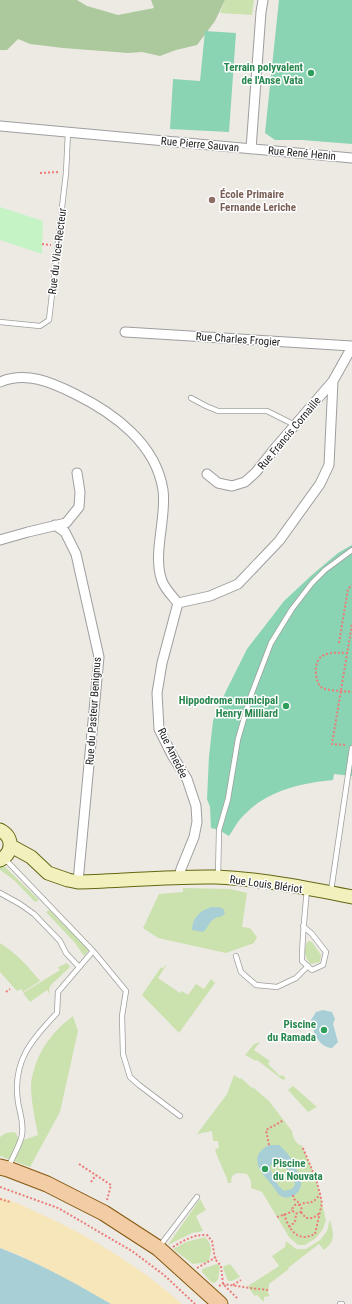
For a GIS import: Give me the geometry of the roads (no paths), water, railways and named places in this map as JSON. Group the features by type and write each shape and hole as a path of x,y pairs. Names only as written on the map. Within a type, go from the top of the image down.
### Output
{"main road":[{"path":"4,1168 47,1184 104,1213 164,1249 220,1304"}],"street":[{"name":"Rue Pierre Sauvan","path":"0,126 251,149 263,0"},
{"name":"Rue René Henin","path":"251,149 352,158"},
{"name":"Rue Charles Frogier","path":"125,332 352,347"},
{"name":"Rue Francis Cornaille","path":"207,474 218,483 232,486 245,482 256,472 333,381 352,347"},
{"path":"0,382 20,376 43,380 94,403 135,435 149,453 158,469 163,491 160,543 160,568 162,582 178,603 210,596 238,584 279,541 320,484 329,465 333,381"},
{"path":"0,540 66,523 79,507 80,492 77,473"},
{"name":"Rue du Pasteur Benignus","path":"55,525 65,532 76,554 98,657 78,882"},
{"name":"Rue Amedée","path":"178,603 162,664 157,693 159,729 187,780 196,806 194,837 179,877"},
{"path":"0,829 8,837 5,855"},
{"name":"Rue Louis Blériot","path":"5,855 27,855 48,873 78,882 179,877 218,877 253,880 352,897"}],"lane":[{"name":"Rue du Vice-Recteur","path":"0,322 40,326 49,320 66,173 68,132"},
{"path":"191,398 218,411 267,410 295,426"},
{"path":"218,877 219,830 228,799 238,739 250,698 271,643 300,597 312,583 325,570 352,550"},
{"path":"331,893 350,747"},
{"path":"5,855 93,951 126,990 122,1016 123,1054 130,1077 180,1116"},
{"path":"303,926 312,934 326,952 323,965 312,970 302,961 303,926 308,889"},
{"path":"0,893 34,914 60,942 66,953 79,967"},
{"path":"4,1168 22,1137 23,1120 18,1102 17,1084 18,1071 22,1058 42,1028 57,1013 58,992 93,951"},
{"path":"236,956 241,972 256,985 277,987 296,978 308,966"},
{"path":"164,1249 197,1197"}],"water":[{"path":"211,907 222,908 225,913 223,916 212,920 203,932 192,930 193,922 197,916"},
{"name":"Piscine du Ramada","path":"323,1010 332,1012 335,1019 333,1024 338,1042 332,1048 323,1045 320,1042 312,1025 311,1020 316,1012"},
{"name":"Piscine du Nouvata","path":"269,1145 279,1145 292,1160 301,1182 299,1190 294,1196 281,1196 263,1174 257,1159 263,1149","holes":["276,1162 283,1165 291,1174 295,1182 292,1189 284,1191 273,1177 270,1166"]},
{"path":"0,1248 57,1274 111,1304 0,1304"}],"place":[{"name":"Terrain polyvalent de l'Anse Vata","path":"311,73"},
{"name":"École Primaire Fernande Leriche","path":"212,200"},
{"name":"Hippodrome municipal Henry Milliard","path":"286,706"},
{"name":"Piscine du Ramada","path":"324,1030"},
{"name":"Piscine du Nouvata","path":"265,1169"}]}
